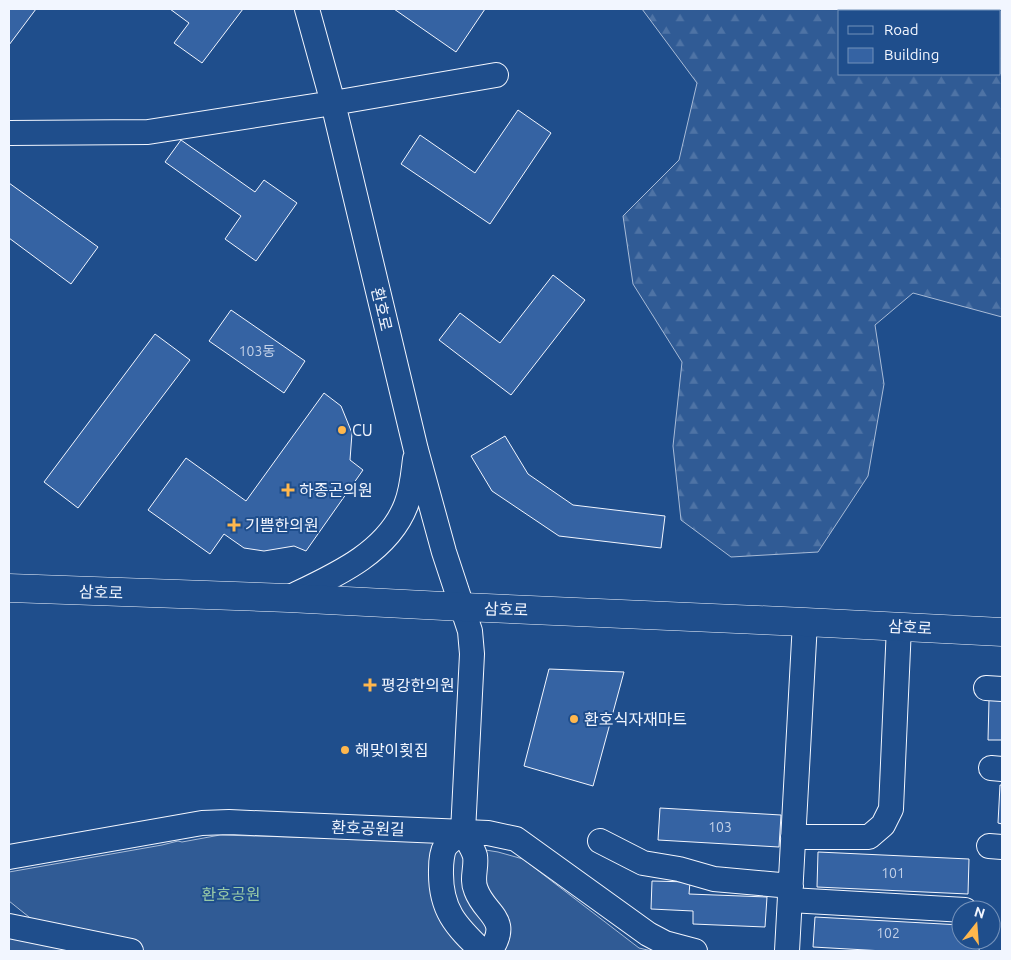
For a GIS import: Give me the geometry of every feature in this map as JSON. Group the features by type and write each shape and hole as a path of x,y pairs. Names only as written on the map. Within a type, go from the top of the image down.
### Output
{"main road":[{"name":"삼호로","path":"9,588 288,598 463,608 1002,632"}],"street":[{"name":"환호로","path":"306,9 333,103 416,450 444,552 470,631 472,654 463,832"},
{"path":"9,133 148,132 496,75"},
{"path":"288,598 332,577 380,544 396,524 406,506 412,487 416,450"},
{"path":"787,951 805,622"},
{"path":"794,837 869,837 883,825 891,809 899,626"},
{"name":"환호공원길","path":"9,856 202,823 229,822 488,833 516,839 648,934 665,943 695,951"},
{"path":"482,951 458,928 449,914 443,899 441,867 445,848 463,832 475,856 473,875 476,891 498,924 498,933 490,951"},
{"path":"600,841 643,863 680,869 714,879 790,893 951,909"},
{"path":"9,926 130,951"}],"green space":[{"path":"642,9 1002,9 1002,317 913,293 875,325 884,384 868,476 818,552 731,557 681,520 673,446 682,362 633,284 623,216 679,160 697,83"}],"shaded area":[{"name":"환호공원","path":"220,835 430,841 498,852 523,859 639,948 652,951 9,951 9,929 64,945 9,901 9,872"}],"building":[{"path":"9,9 36,9 9,45"},
{"path":"170,9 243,9 202,63 174,43 189,23"},
{"path":"394,9 485,9 456,52"},
{"path":"518,110 551,133 490,224 401,164 420,135 475,173"},
{"path":"181,140 255,192 264,180 297,203 256,261 225,239 241,216 165,162"},
{"path":"9,183 98,247 71,284 9,238"},
{"path":"553,275 585,300 511,395 439,340 460,313 500,343"},
{"path":"231,310 305,361 284,393 209,341"},
{"path":"155,334 190,360 78,508 44,482"},
{"path":"324,393 341,406 352,433 350,460 363,470 306,551 294,546 264,551 244,548 224,534 210,554 148,510 186,458 246,501"},
{"path":"505,436 528,474 573,505 665,516 661,548 559,536 492,491 471,456"},
{"name":"환호식자재마트","path":"549,669 624,672 593,786 524,766"},
{"path":"989,700 1002,700 1002,740 988,740"},
{"path":"1000,785 1002,785 1002,824 998,823"},
{"path":"660,808 781,815 779,847 658,840"},
{"path":"818,852 969,859 968,894 817,887"},
{"path":"652,881 690,882 689,894 767,897 765,927 693,924 693,911 651,909"},
{"path":"815,917 951,924 951,950 979,950 884,951 813,947"}],"place":[{"name":"CU","path":"342,430"},
{"name":"하종곤의원","path":"288,490"},
{"name":"기쁨한의원","path":"234,525"},
{"name":"평강한의원","path":"370,685"},
{"name":"환호식자재마트","path":"574,719"},
{"name":"해맞이횟집","path":"345,750"}]}
